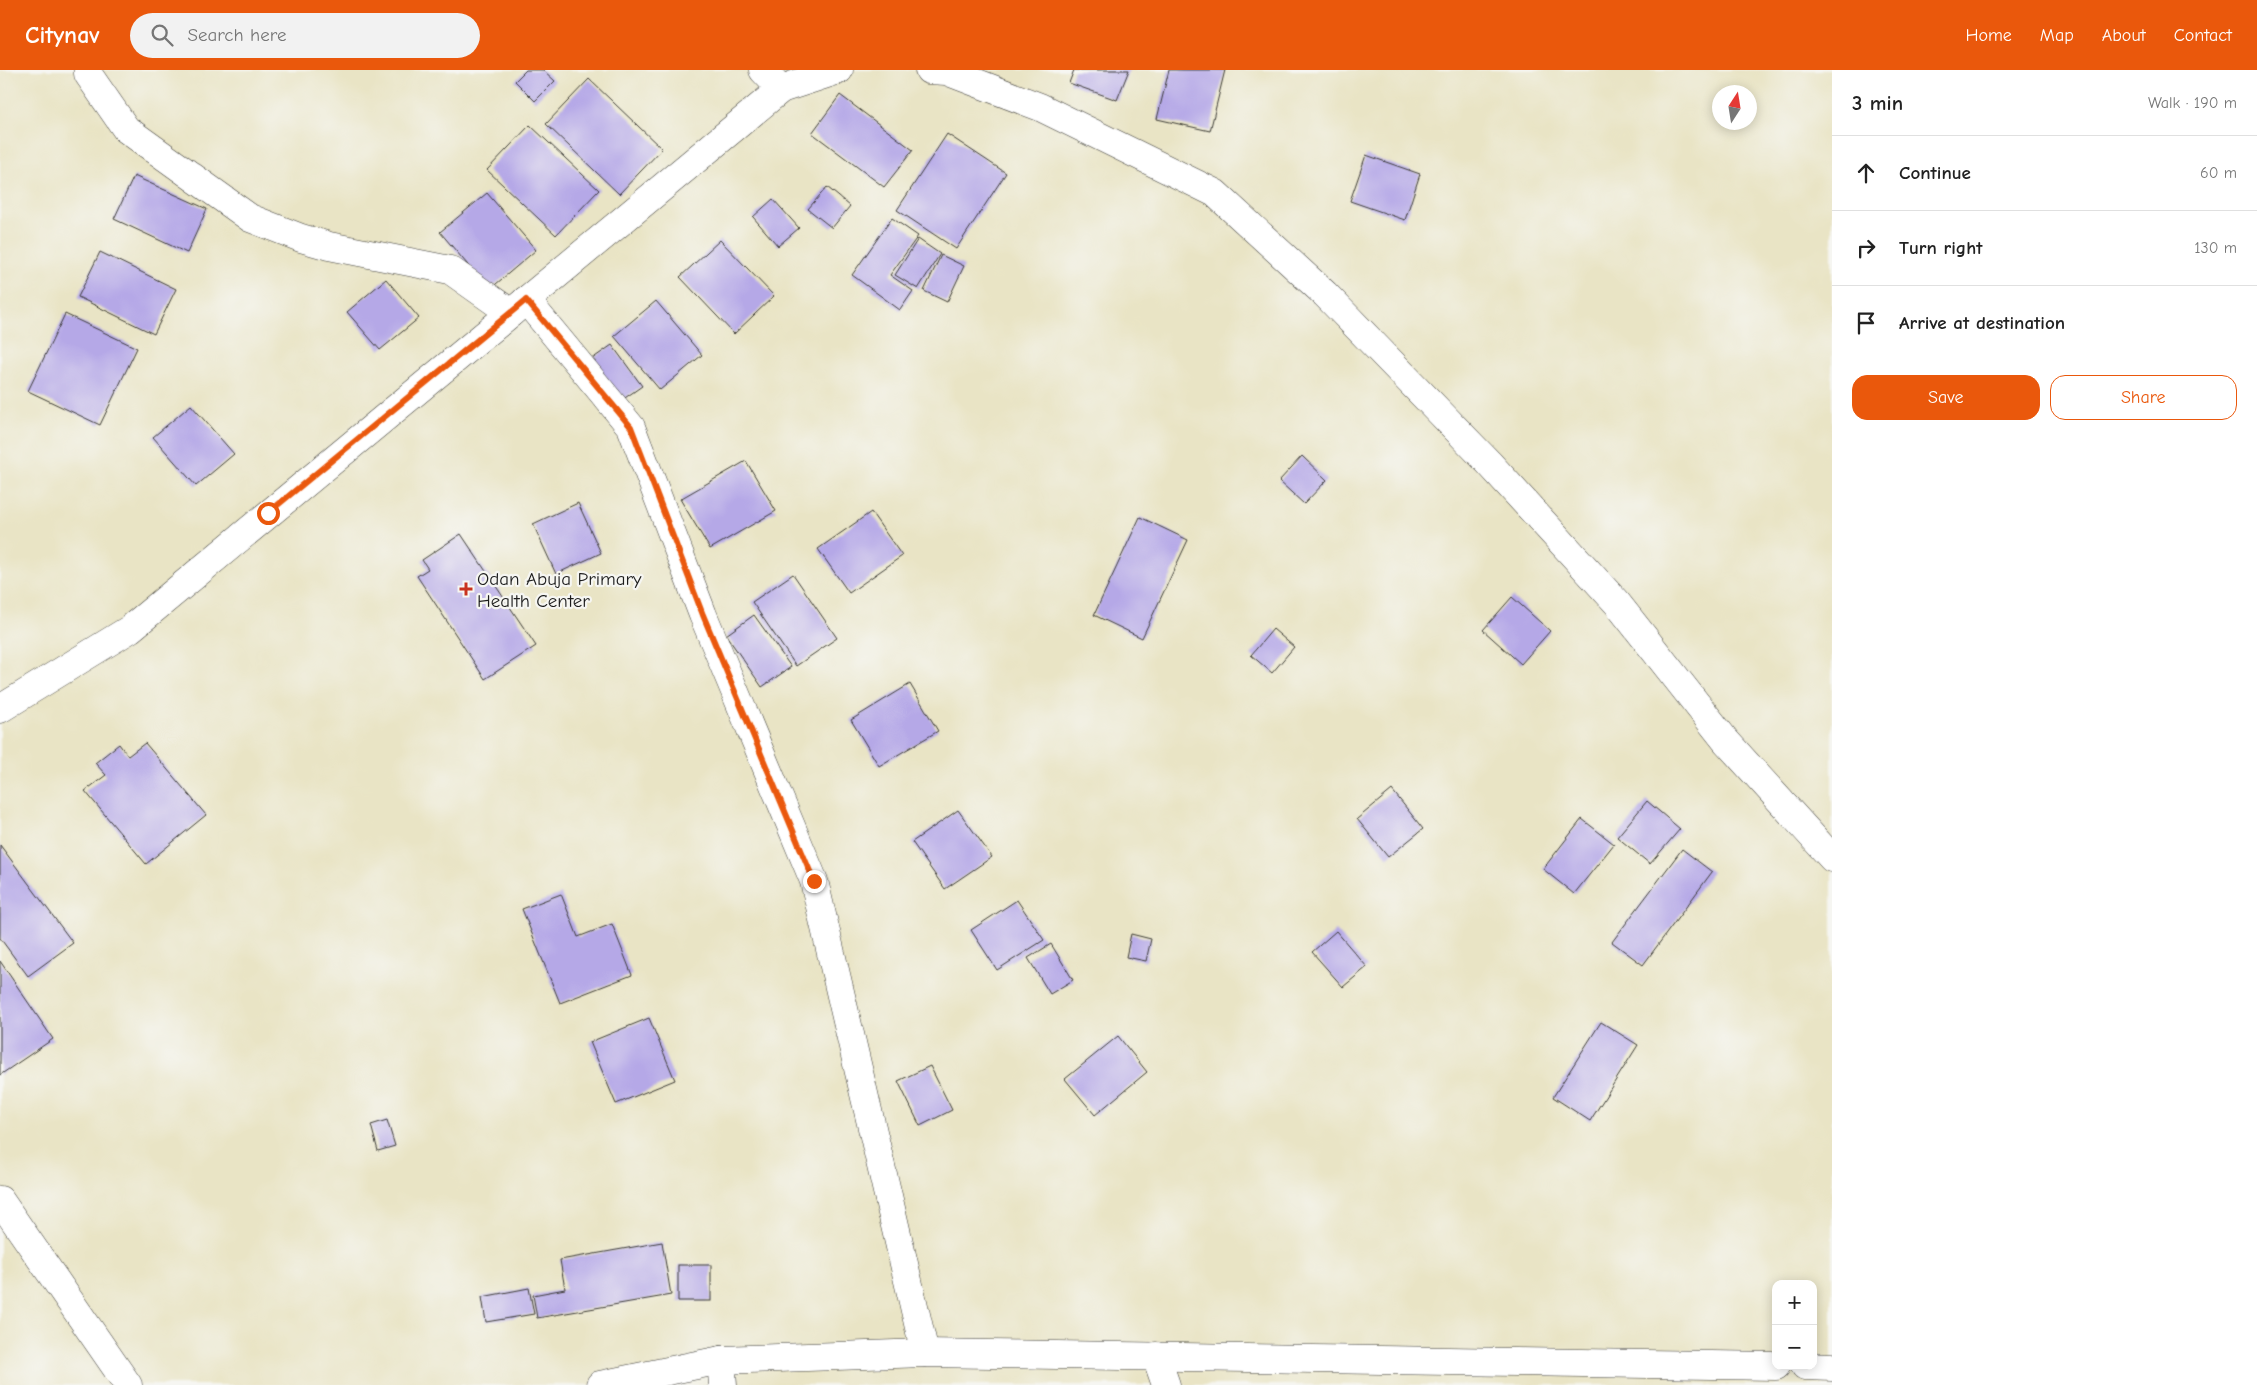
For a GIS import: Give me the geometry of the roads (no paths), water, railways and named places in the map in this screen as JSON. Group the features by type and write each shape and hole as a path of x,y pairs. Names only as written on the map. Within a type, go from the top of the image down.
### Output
{"street":[{"path":"88,70 88,74 126,129 250,218 301,238 329,246 450,270 519,307 631,427 703,615 814,881 926,1353"},
{"path":"0,709 130,629 519,307 772,80 839,70"},
{"path":"929,70 946,70 1040,107 1215,193 1325,294 1489,463 1617,603 1726,741 1832,858"},
{"path":"0,1200 128,1385"},
{"path":"600,1385 926,1353 1772,1366"},
{"path":"1156,1356 1166,1385"},
{"path":"1817,1366 1832,1367"}],"place":[{"name":"Odan Abuja Primary Health Center","path":"466,589"}]}
